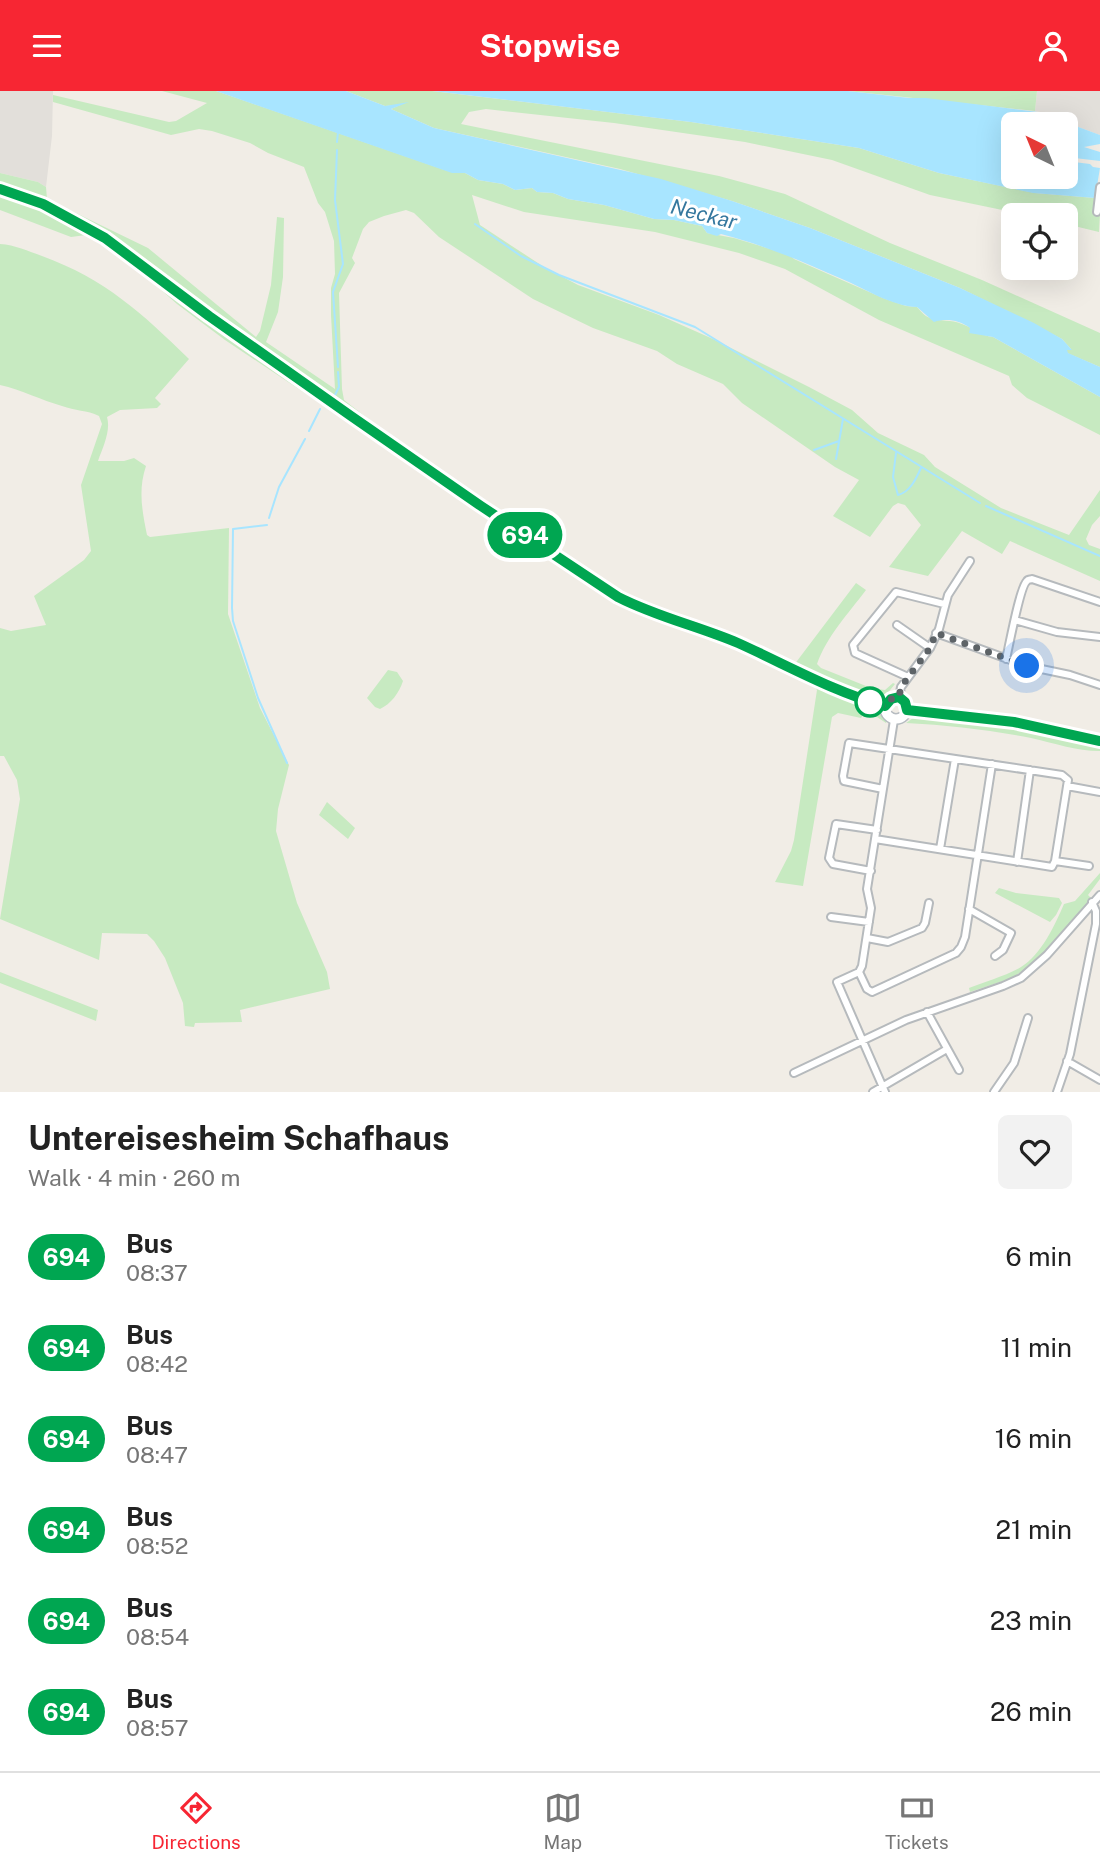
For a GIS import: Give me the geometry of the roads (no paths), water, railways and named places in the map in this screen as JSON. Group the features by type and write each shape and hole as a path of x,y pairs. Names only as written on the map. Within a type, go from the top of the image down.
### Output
{"main road":[{"path":"0,189 43,204 105,238 209,316 481,506 618,597 640,608 736,642 834,688 885,706"},
{"path":"899,697 905,702 907,710 904,716 894,720 886,713 885,706 891,699 899,697"},
{"path":"907,710 1014,722 1100,741"}],"street":[{"path":"1097,209 1100,187"},
{"path":"899,697 901,687 930,648 944,604 970,561"},
{"path":"1006,659 1024,584 1029,579 1100,602"},
{"path":"908,677 855,653 853,645 896,592 944,604"},
{"path":"1015,620 1057,632 1100,638"},
{"path":"897,625 930,648"},
{"path":"936,633 1006,659 1100,685"},
{"path":"884,1090 837,982 859,972 862,966 871,908 867,889 894,720"},
{"path":"876,839 1049,868 1055,861 1067,786 1065,776 890,747 849,743 844,781 883,789"},
{"path":"940,849 955,759"},
{"path":"859,972 867,989 872,992 956,953 963,943 992,764"},
{"path":"1017,862 1030,770"},
{"path":"1067,786 1100,792"},
{"path":"871,871 830,863 835,825 877,830"},
{"path":"1055,861 1089,866"},
{"path":"794,1073 863,1039 927,1012 1011,983 1030,972 1100,895"},
{"path":"867,938 888,942 922,927 929,902"},
{"path":"1057,1092 1068,1061 1096,924 1093,902"},
{"path":"969,909 1011,933 1003,950 995,956"},
{"path":"831,917 869,922"},
{"path":"927,1012 959,1070"},
{"path":"994,1092 1014,1063 1028,1018"},
{"path":"873,1092 884,1090 947,1049"},
{"path":"1068,1061 1100,1080"}],"water":[{"name":"Neckar","path":"216,91 346,91 385,106 409,102 391,109 434,128 661,179 810,228 960,288 1062,339 1072,350 1067,350 1068,353 1100,367 1100,397 993,337 969,333 970,328 957,322 934,322 917,307 888,300 767,248 721,234 717,236 707,233 702,226 654,219 553,193 537,192 532,188 515,190 503,184 478,180 465,173 452,173"},
{"path":"433,91 848,91 1038,112 1001,112 1001,186 939,173 859,148 691,122"},
{"path":"1078,127 1100,135 1100,144 1084,147 1100,152 1100,161 1078,158"},
{"path":"1078,162 1100,168 1095,198 1014,189 1078,189"}],"waterway":[{"path":"337,142 338,132"},
{"path":"337,150 335,200 343,264 333,292 338,367"},
{"path":"475,224 521,256 559,275 695,327 980,503"},
{"path":"334,397 339,387 338,372"},
{"path":"309,431 320,409"},
{"path":"836,459 843,419"},
{"path":"269,518 279,487 305,439"},
{"path":"814,450 839,441"},
{"path":"896,453 893,477 898,495 915,481 921,468"},
{"path":"986,506 1100,556"},
{"path":"267,525 233,529 233,621 258,698 287,763"}]}
